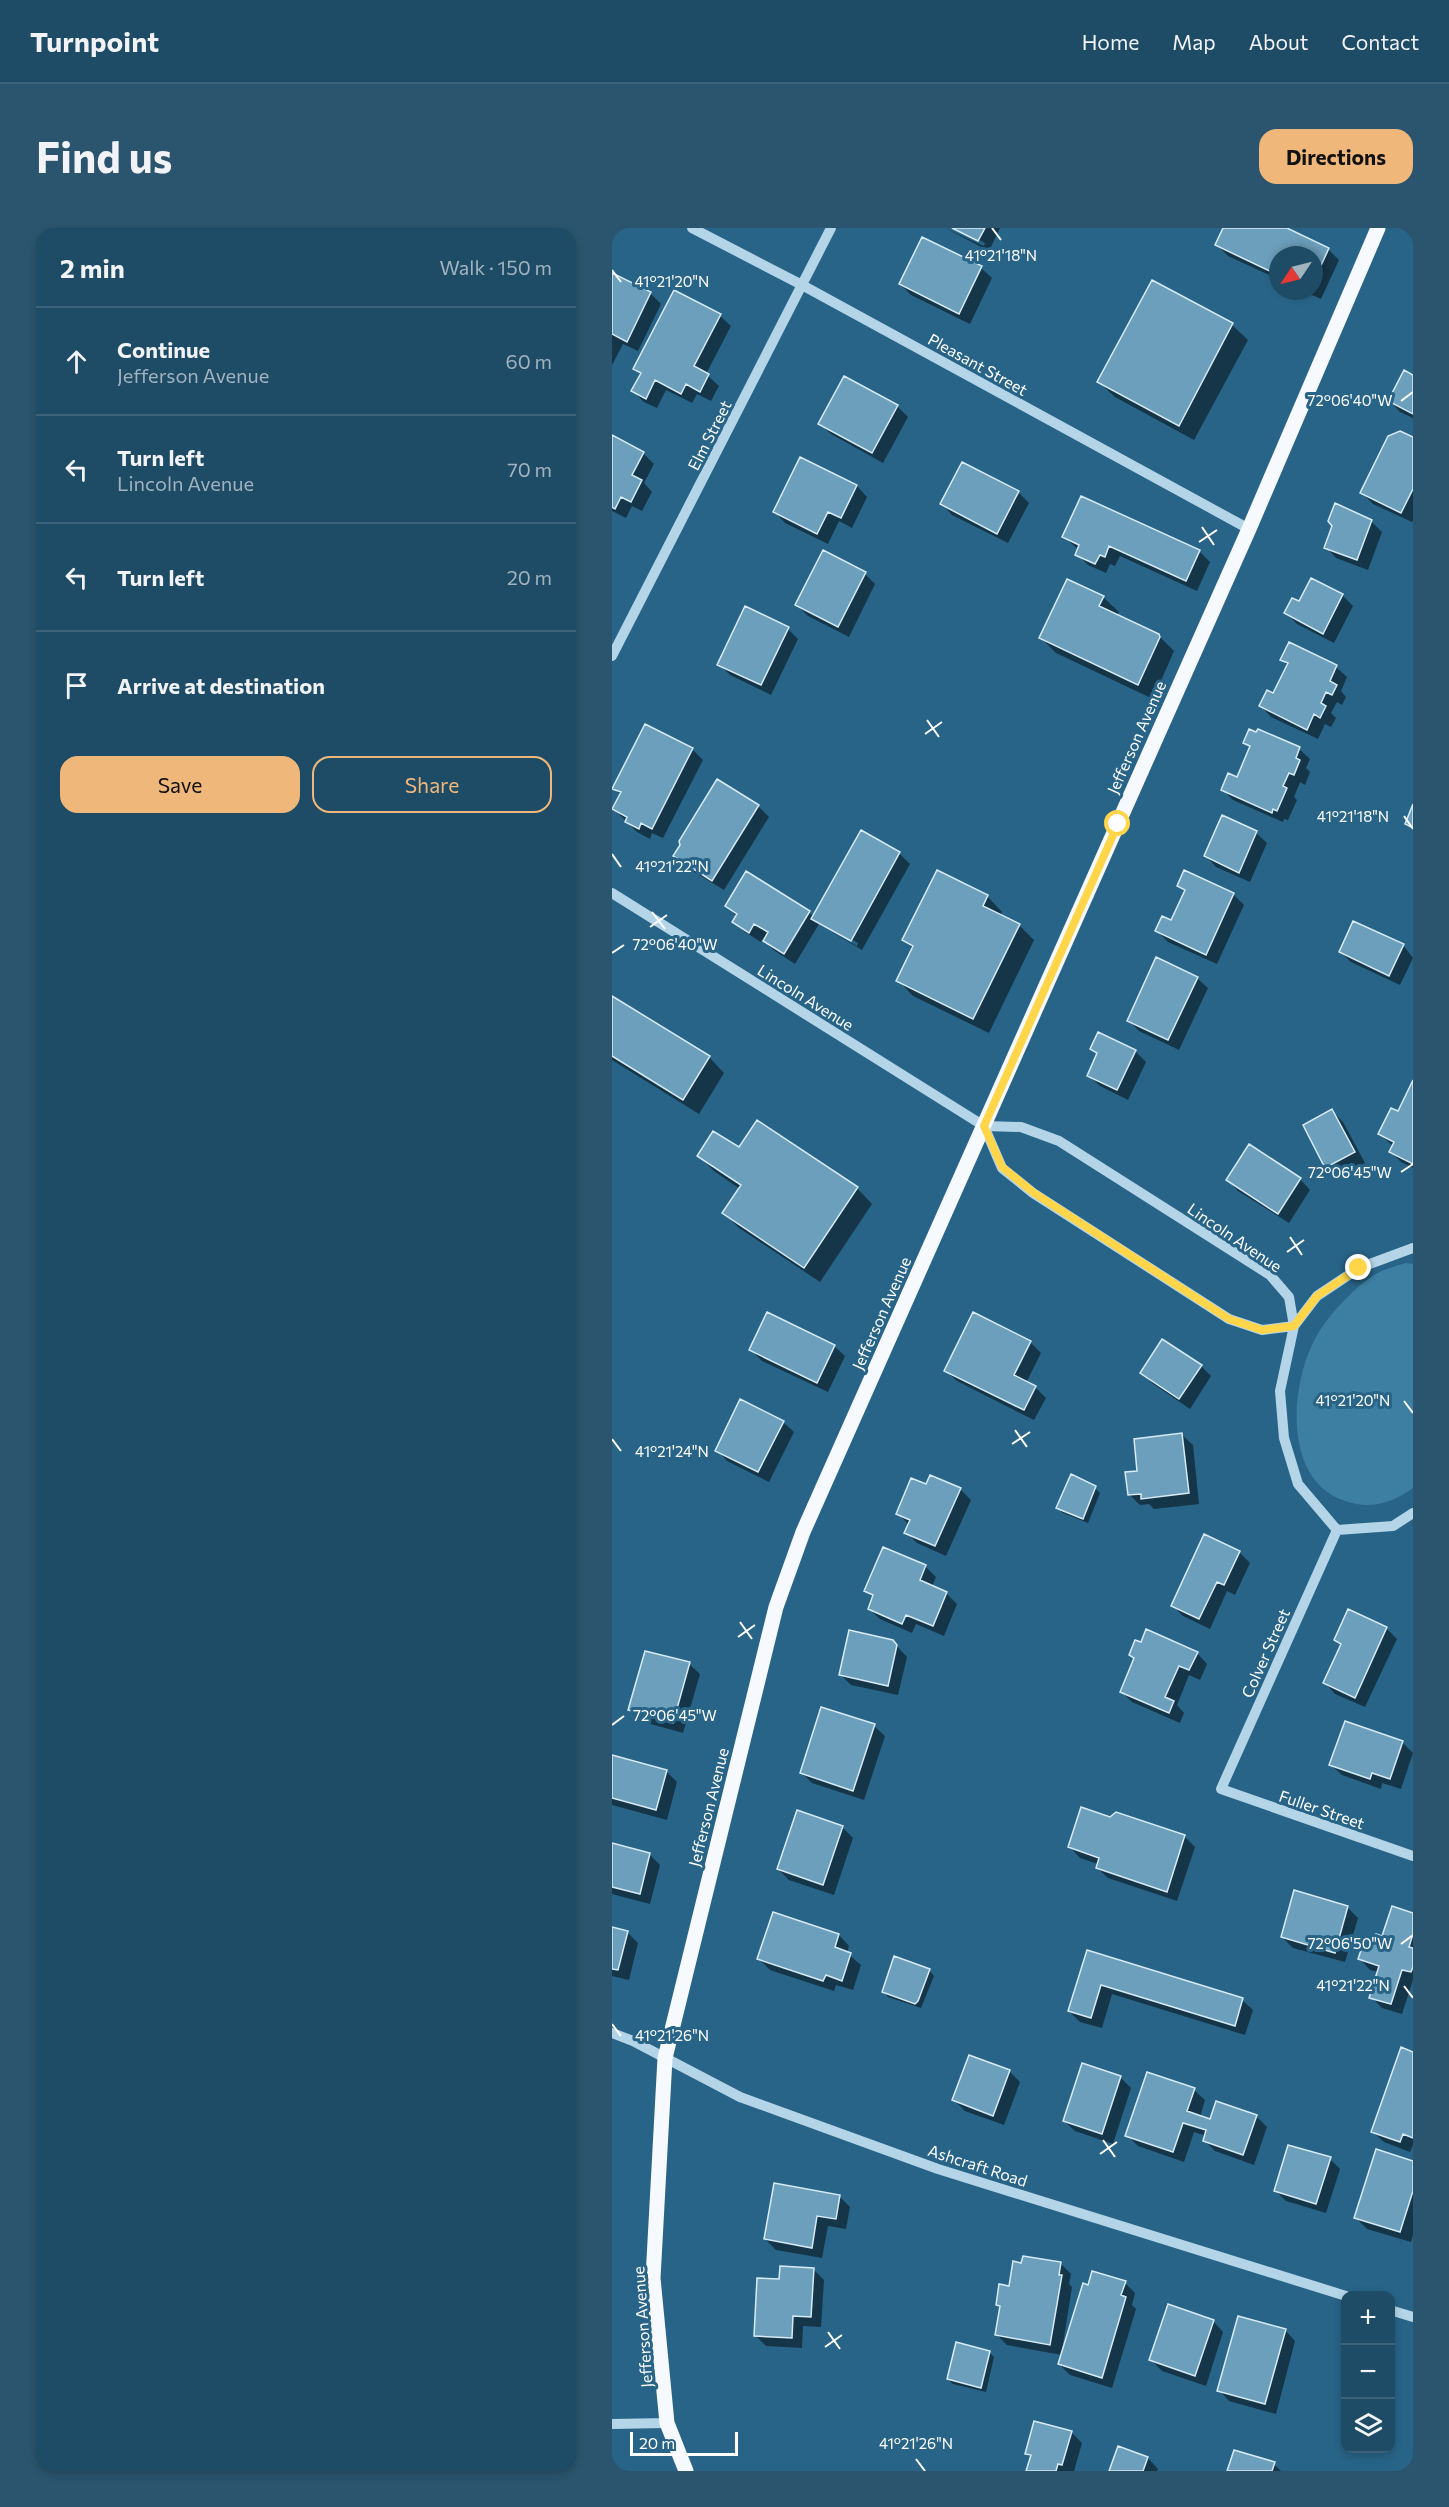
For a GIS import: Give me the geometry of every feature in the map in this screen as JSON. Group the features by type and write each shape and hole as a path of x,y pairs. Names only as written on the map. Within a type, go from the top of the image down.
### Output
{"main road":[{"name":"Jefferson Avenue","path":"686,2471 667,2423 653,2278 664,2058 776,1607 803,1532 1249,529 1378,228"}],"street":[{"name":"Pleasant Street","path":"692,228 802,285 1249,529"},
{"name":"Elm Street","path":"612,656 831,228"},
{"name":"Lincoln Avenue","path":"612,893 984,1126 1021,1127 1059,1141 1270,1275 1289,1297 1294,1326"},
{"path":"984,1126 1002,1167 1034,1193 1229,1319 1262,1330 1294,1326"},
{"path":"1413,1248 1359,1268 1317,1296 1294,1326 1280,1391 1284,1438 1298,1484 1336,1530 1393,1526 1413,1513"},
{"name":"Colver Street","path":"1221,1789 1336,1530"},
{"name":"Fuller Street","path":"1221,1789 1413,1856"},
{"name":"Ashcraft Road","path":"612,2033 740,2097 938,2169 1341,2294"},
{"path":"1395,2312 1413,2317"},
{"path":"612,2424 667,2423"}],"shaded area":[{"path":"1406,1263 1413,1264 1413,1488 1381,1504 1355,1504 1325,1490 1310,1473 1301,1452 1297,1429 1297,1404 1301,1380 1307,1357 1316,1337 1337,1309 1365,1281 1387,1269"}],"building":[{"path":"952,228 985,228 978,241"},
{"path":"1223,228 1287,228 1329,248 1323,261 1323,246 1269,246 1269,271 1215,245"},
{"path":"922,237 982,266 959,314 899,284"},
{"path":"612,273 651,292 627,342 612,334"},
{"path":"1152,280 1233,323 1179,426 1097,382"},
{"path":"674,290 721,314 694,366 709,374 700,392 686,384 681,394 655,380 646,399 631,391 641,373 633,369"},
{"path":"1404,370 1413,375 1413,414 1388,401"},
{"path":"844,376 898,405 872,453 818,424"},
{"path":"1400,431 1413,437 1413,489 1401,513 1360,493 1388,436"},
{"path":"612,435 644,452 632,475 642,480 631,502 621,497 615,509 612,507"},
{"path":"800,457 857,485 841,518 828,512 817,534 773,512"},
{"path":"962,462 1019,491 997,534 940,504"},
{"path":"1081,496 1200,550 1186,581 1109,546 1105,557 1100,555 1095,564 1075,555 1079,545 1062,537"},
{"path":"1335,503 1372,520 1357,560 1324,548 1332,526 1328,521"},
{"path":"823,550 866,572 838,627 795,605"},
{"path":"1311,578 1343,594 1323,634 1284,613 1292,598 1299,601"},
{"path":"1067,579 1104,596 1099,606 1159,634 1160,637 1138,685 1039,638"},
{"path":"745,606 789,627 761,685 717,665"},
{"path":"1289,642 1337,665 1330,681 1337,685 1332,695 1326,692 1321,703 1326,706 1320,718 1314,714 1307,730 1259,706 1267,690 1273,693 1288,663 1280,660"},
{"path":"645,724 693,748 652,829 641,823 639,829 625,822 627,817 612,809 621,792 612,789"},
{"path":"1249,729 1256,732 1258,729 1300,747 1296,758 1300,760 1294,775 1289,773 1283,786 1287,788 1277,811 1273,809 1272,813 1221,790 1228,773 1237,777 1250,746 1243,743"},
{"path":"717,779 759,805 712,881 673,856 680,845 679,841"},
{"path":"1413,804 1413,828 1405,824"},
{"path":"1222,815 1257,831 1239,873 1204,856"},
{"path":"861,830 900,852 851,941 811,919"},
{"path":"937,870 988,895 983,906 1020,924 973,1019 896,981 913,946 902,940"},
{"path":"1184,870 1234,893 1206,955 1155,931 1162,916 1171,920 1185,890 1177,886"},
{"path":"746,871 810,911 784,954 763,941 768,932 754,924 749,933 732,922 737,914 725,906"},
{"path":"1353,921 1404,944 1389,976 1339,952"},
{"path":"1156,957 1198,977 1168,1040 1127,1021"},
{"path":"612,996 710,1056 683,1100 612,1056"},
{"path":"1098,1032 1136,1050 1117,1090 1087,1076 1097,1053 1090,1049"},
{"path":"1413,1080 1413,1164 1389,1152 1394,1142 1378,1134 1391,1108 1398,1111"},
{"path":"1332,1109 1355,1152 1325,1168 1303,1125"},
{"path":"757,1120 858,1187 804,1268 722,1213 741,1185 697,1156 713,1131 739,1147"},
{"path":"1249,1144 1301,1178 1278,1214 1226,1180"},
{"path":"767,1312 835,1345 817,1383 749,1350"},
{"path":"973,1312 1031,1341 1014,1375 1036,1386 1024,1410 944,1371"},
{"path":"1162,1339 1202,1365 1179,1399 1140,1373"},
{"path":"740,1399 784,1421 758,1472 715,1451"},
{"path":"1182,1433 1189,1493 1141,1499 1141,1494 1128,1495 1125,1472 1137,1471 1134,1439"},
{"path":"1071,1474 1096,1486 1083,1519 1056,1508"},
{"path":"930,1475 961,1488 935,1546 904,1533 910,1520 896,1514 911,1478 926,1484"},
{"path":"1204,1534 1240,1551 1224,1585 1217,1582 1199,1619 1171,1606"},
{"path":"883,1547 926,1565 920,1580 947,1592 933,1626 906,1615 902,1624 868,1609 873,1595 864,1591"},
{"path":"1348,1609 1387,1627 1355,1698 1323,1683 1341,1644 1334,1640"},
{"path":"1146,1629 1198,1652 1189,1670 1179,1666 1165,1697 1174,1701 1169,1713 1120,1692 1134,1658 1129,1655 1135,1640 1141,1642"},
{"path":"849,1630 893,1640 897,1645 888,1686 839,1675"},
{"path":"645,1651 690,1662 673,1723 628,1710"},
{"path":"821,1707 875,1724 853,1791 800,1773"},
{"path":"1345,1721 1403,1741 1390,1779 1372,1773 1370,1779 1329,1765"},
{"path":"612,1755 667,1770 656,1810 612,1798"},
{"path":"1081,1807 1110,1817 1116,1812 1185,1835 1167,1892 1096,1868 1099,1858 1068,1847"},
{"path":"797,1810 843,1826 823,1885 777,1869"},
{"path":"612,1843 650,1853 640,1894 612,1887"},
{"path":"1294,1890 1348,1906 1335,1953 1281,1937"},
{"path":"1392,1906 1413,1913 1413,1934 1409,1947 1413,1948 1413,1967 1411,1972 1402,1970 1391,2004 1369,1998 1379,1966 1358,1959 1362,1947 1370,1950 1376,1934 1382,1936"},
{"path":"773,1912 839,1934 835,1947 851,1953 842,1981 826,1975 823,1981 757,1959"},
{"path":"612,1927 628,1931 618,1970 612,1969"},
{"path":"1087,1950 1243,1998 1235,2026 1101,1985 1091,2018 1068,2011"},
{"path":"894,1956 930,1969 915,2004 882,1992"},
{"path":"1401,2047 1413,2052 1413,2138 1403,2134 1400,2142 1371,2132"},
{"path":"969,2055 1010,2070 993,2116 952,2100"},
{"path":"1082,2063 1121,2076 1102,2134 1063,2121"},
{"path":"1147,2072 1195,2088 1187,2111 1210,2119 1216,2101 1257,2115 1243,2155 1203,2141 1206,2130 1183,2123 1173,2152 1125,2136"},
{"path":"1288,2145 1331,2157 1316,2204 1274,2191"},
{"path":"1376,2149 1413,2161 1413,2191 1400,2232 1354,2218"},
{"path":"774,2183 840,2195 836,2219 817,2216 812,2248 764,2239"},
{"path":"1023,2256 1061,2262 1059,2275 1062,2275 1050,2345 995,2335 1000,2306 996,2305 999,2284 1009,2286 1013,2261 1021,2263"},
{"path":"780,2266 814,2268 811,2317 793,2316 792,2338 754,2336 757,2278 779,2279"},
{"path":"1092,2271 1126,2281 1121,2295 1126,2297 1102,2378 1058,2364 1083,2283 1088,2285"},
{"path":"1168,2304 1214,2320 1195,2376 1149,2360"},
{"path":"1238,2316 1286,2329 1265,2404 1217,2391"},
{"path":"956,2342 990,2351 981,2388 947,2379"},
{"path":"1034,2421 1072,2431 1062,2465 1058,2464 1056,2471 1026,2471 1031,2455 1025,2454"},
{"path":"1118,2446 1148,2457 1143,2471 1109,2471"},
{"path":"1234,2450 1275,2462 1272,2471 1227,2471"}],"route":[{"path":"1118,824 984,1126 1002,1167 1034,1193 1229,1319 1262,1330 1294,1326 1317,1296 1359,1268"}]}
